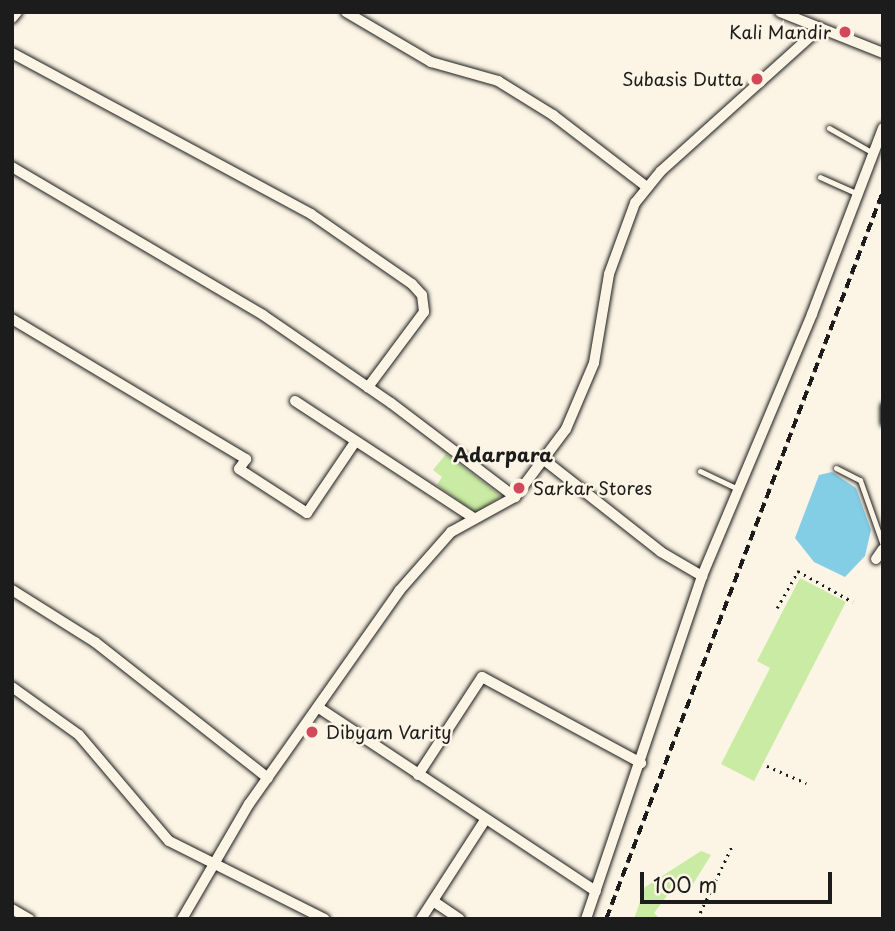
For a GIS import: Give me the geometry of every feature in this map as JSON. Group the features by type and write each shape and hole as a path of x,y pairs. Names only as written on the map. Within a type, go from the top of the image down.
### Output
{"street":[{"path":"12,18 17,12"},
{"path":"346,12 431,62 498,81 553,115 647,187"},
{"path":"780,12 883,53"},
{"path":"182,919 214,862 268,778 420,565 450,532 472,517 514,497 566,429 587,387 615,250 635,203 647,187 820,28"},
{"path":"12,53 311,214 412,284 422,295 424,312 368,387"},
{"path":"586,919 702,576 883,128"},
{"path":"14,171 215,283 368,387 514,497"},
{"path":"12,318 246,459 239,469 307,513 355,442"},
{"path":"295,401 472,517"},
{"path":"543,459 661,552 702,576"},
{"path":"12,590 95,642 268,778"},
{"path":"418,775 482,677 640,763"},
{"path":"12,687 79,735 158,832 181,849 214,862 325,919"},
{"path":"319,708 596,891"},
{"path":"421,919 485,820"},
{"path":"433,901 460,919"},
{"path":"12,909 29,919"}],"lane":[{"path":"829,128 873,153"},
{"path":"820,177 858,194"},
{"path":"883,405 883,423"},
{"path":"836,468 860,480 881,551"},
{"path":"700,471 738,489"}],"path":[{"path":"777,608 798,571 853,602"},
{"path":"767,766 806,783"},
{"path":"697,919 732,846"}],"green space":[{"path":"446,454 501,496 476,513 437,485 442,477 433,470"},
{"path":"800,578 846,602 754,781 721,764 770,668 757,661"},
{"path":"701,851 711,855 693,884 681,877 654,913 660,919 634,919 645,887"}],"water":[{"path":"832,472 856,488 871,530 865,556 845,577 814,562 795,538 819,475"}],"railway":[{"path":"606,919 883,191"}],"place":[{"name":"Kali Mandir","path":"845,32"},
{"name":"Subasis Dutta","path":"757,79"},
{"name":"Sarkar Stores","path":"519,488"},
{"name":"Dibyam Varity","path":"312,732"}],"district":[{"name":"Adarpara","path":"503,455"}]}
